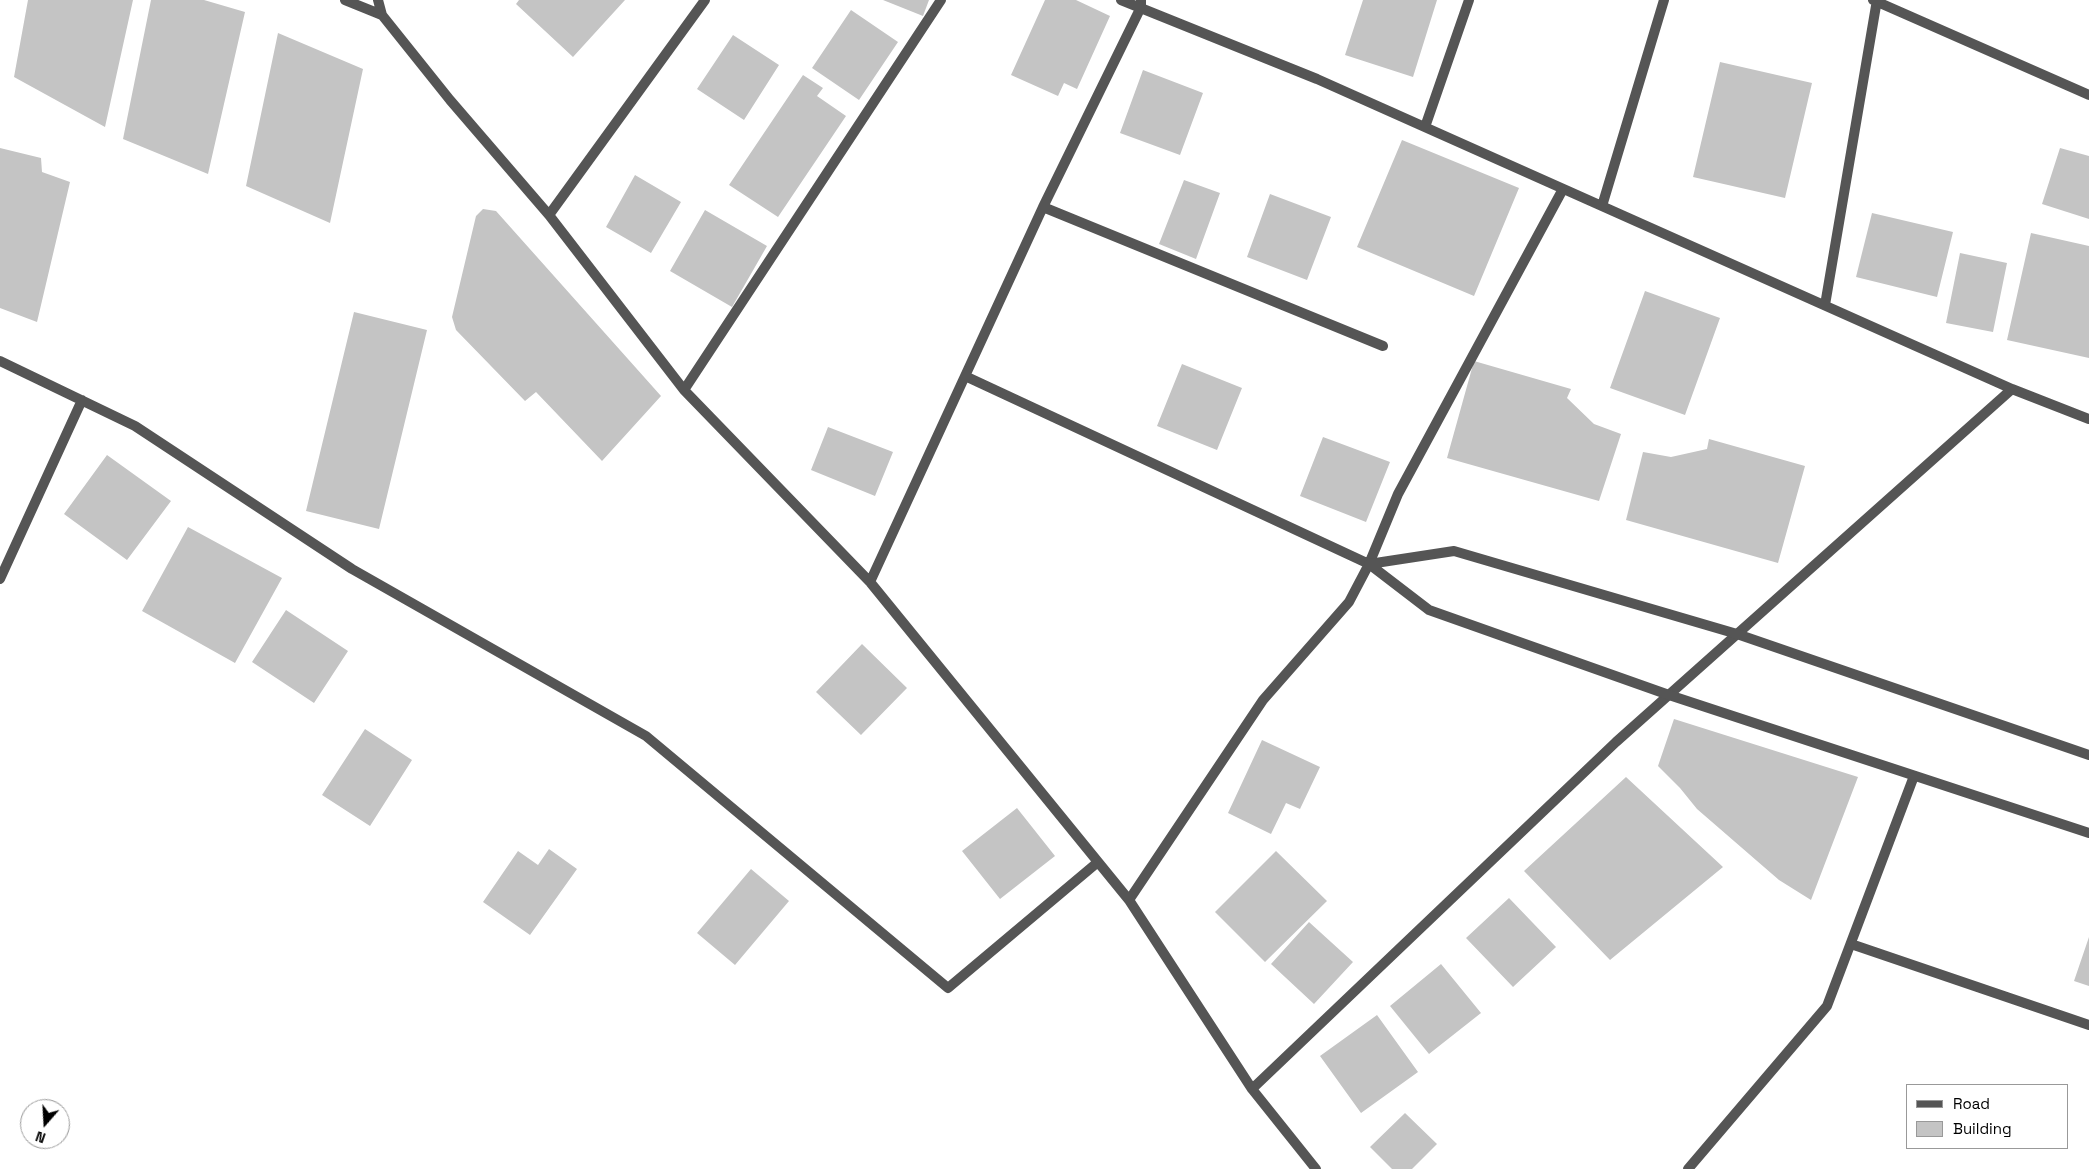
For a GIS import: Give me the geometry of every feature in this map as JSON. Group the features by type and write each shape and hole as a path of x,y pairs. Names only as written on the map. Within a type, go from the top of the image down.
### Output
{"street":[{"path":"345,0 382,15"},
{"path":"378,0 382,15 450,100 549,215 684,390 870,582 1129,900 1252,1089 1316,1169"},
{"path":"549,215 705,0"},
{"path":"684,390 941,0"},
{"path":"1121,0 1141,4 1317,79 2012,388 2089,419"},
{"path":"1425,127 1469,0"},
{"path":"1602,206 1664,0"},
{"path":"1824,305 1875,1 2089,95"},
{"path":"870,582 1043,207 1141,4"},
{"path":"1129,900 1263,700 1349,602 1369,564 1398,494 1564,189"},
{"path":"1043,207 1383,346"},
{"path":"0,361 135,426 352,569 646,736 948,988 1098,862"},
{"path":"965,376 1369,564 1430,610 1669,695 2089,833"},
{"path":"1252,1089 1616,742 2012,388"},
{"path":"0,579 82,400"},
{"path":"1369,564 1454,551 1737,634 2089,755"},
{"path":"1688,1169 1827,1006 1914,776"},
{"path":"1851,944 2089,1024"}],"building":[{"path":"28,0 133,0 105,127 14,77"},
{"path":"151,0 204,0 245,12 208,174 123,139"},
{"path":"519,0 625,0 573,57 516,4"},
{"path":"883,0 929,0 923,16"},
{"path":"1045,0 1076,0 1110,16 1077,89 1064,83 1058,96 1011,75"},
{"path":"1363,0 1437,0 1413,77 1345,55"},
{"path":"851,10 898,42 859,100 812,68"},
{"path":"278,33 363,69 330,223 246,186"},
{"path":"733,35 779,65 744,120 697,89"},
{"path":"1720,62 1812,83 1785,198 1693,177"},
{"path":"1143,70 1203,93 1180,155 1120,133"},
{"path":"803,75 823,88 817,96 846,116 778,217 729,185"},
{"path":"1402,140 1519,188 1474,296 1357,247"},
{"path":"0,148 41,158 42,172 70,182 37,322 0,308"},
{"path":"2060,148 2089,156 2089,219 2042,204"},
{"path":"635,175 681,202 651,253 606,227"},
{"path":"1184,180 1220,193 1196,259 1159,244"},
{"path":"1270,194 1331,217 1307,280 1247,257"},
{"path":"483,209 496,211 661,396 602,461 536,392 525,401 456,330 452,317 476,216"},
{"path":"705,210 767,246 732,307 670,271"},
{"path":"1872,213 1953,232 1937,297 1856,277"},
{"path":"2031,233 2089,246 2089,358 2007,340"},
{"path":"1960,253 2007,263 1993,332 1946,323"},
{"path":"1645,291 1720,318 1685,415 1610,388"},
{"path":"354,312 427,330 379,529 306,511"},
{"path":"1474,361 1571,389 1567,398 1594,424 1621,434 1599,501 1447,458"},
{"path":"1182,364 1242,388 1217,450 1157,426"},
{"path":"828,427 893,452 875,496 811,470"},
{"path":"1323,437 1390,462 1366,522 1300,496"},
{"path":"1709,439 1805,466 1778,563 1626,520 1643,452 1671,457 1707,449"},
{"path":"107,455 171,501 127,560 64,514"},
{"path":"188,527 282,578 235,663 142,611"},
{"path":"286,610 348,651 314,703 252,662"},
{"path":"862,644 907,688 861,735 816,692"},
{"path":"1674,719 1858,777 1811,900 1779,880 1697,809 1680,788 1658,766"},
{"path":"365,729 412,760 370,826 322,795"},
{"path":"1262,740 1320,767 1300,809 1286,803 1271,834 1228,813"},
{"path":"1626,777 1723,867 1610,960 1524,871"},
{"path":"1017,808 1055,856 1000,899 962,851"},
{"path":"549,849 577,869 530,935 483,902 518,851 538,865"},
{"path":"1276,851 1327,901 1265,962 1215,912"},
{"path":"751,869 789,901 735,965 697,933"},
{"path":"1509,898 1556,947 1513,987 1466,938"},
{"path":"1309,922 1353,962 1314,1004 1271,964"},
{"path":"2089,937 2089,986 2074,981"},
{"path":"1441,964 1481,1013 1429,1054 1390,1006"},
{"path":"1377,1015 1418,1072 1361,1113 1320,1056"},
{"path":"1405,1113 1437,1144 1412,1169 1392,1169 1370,1147"}]}
